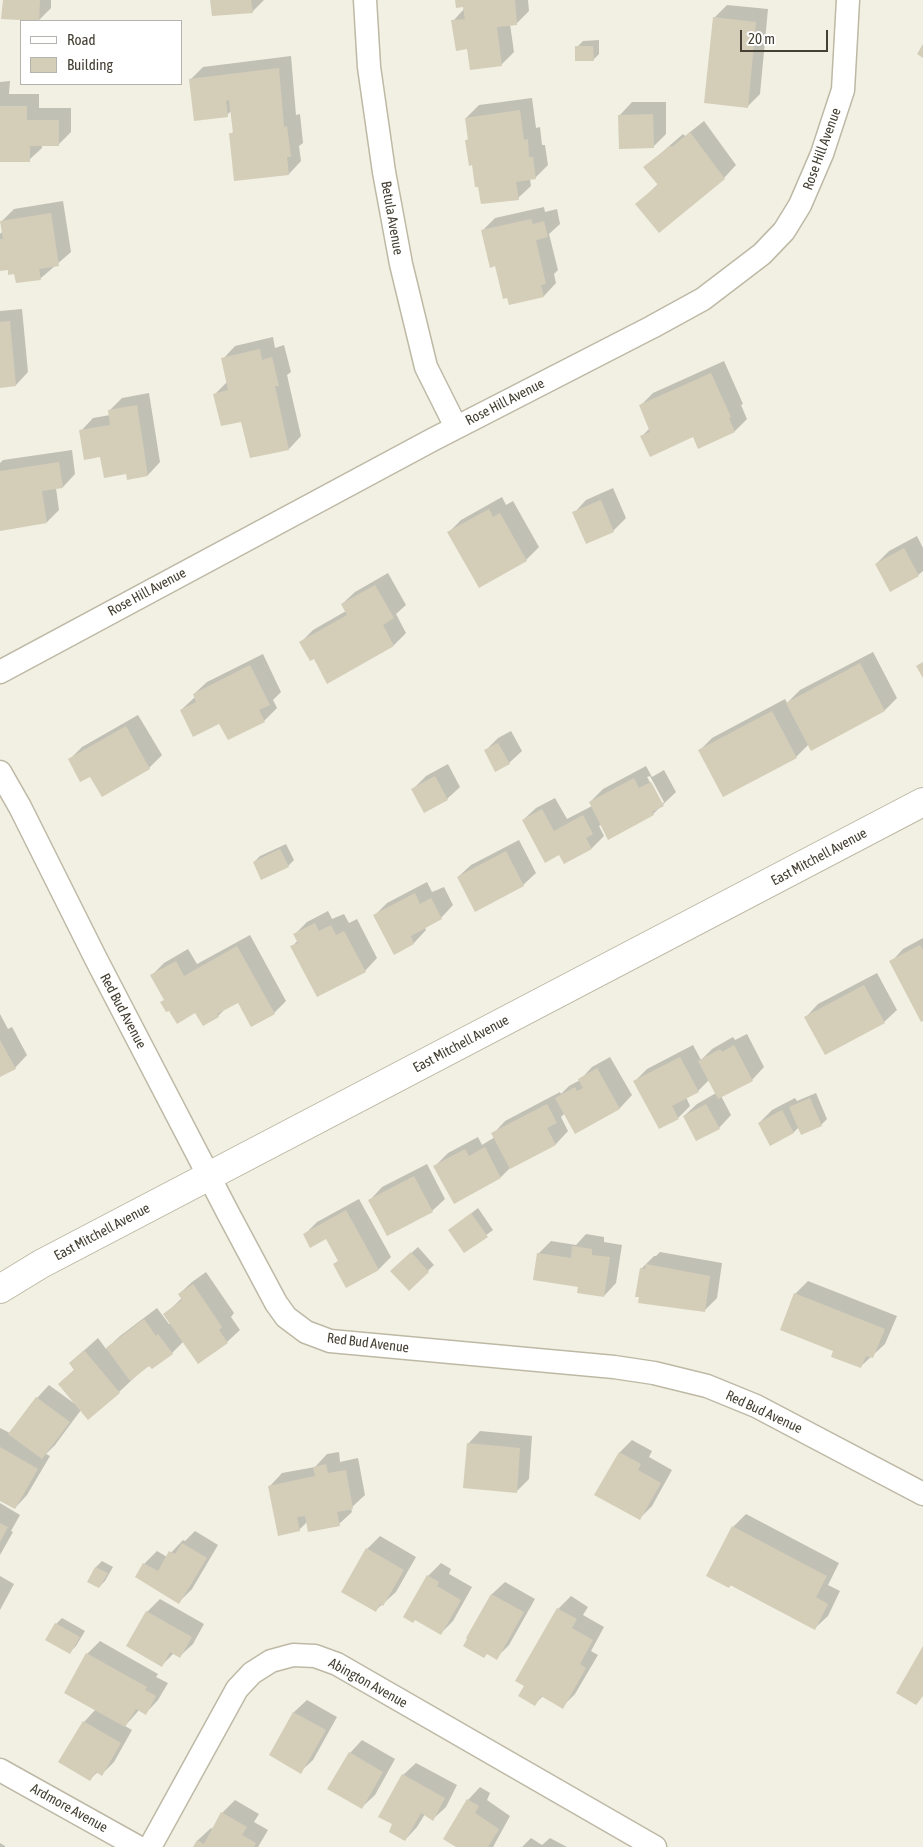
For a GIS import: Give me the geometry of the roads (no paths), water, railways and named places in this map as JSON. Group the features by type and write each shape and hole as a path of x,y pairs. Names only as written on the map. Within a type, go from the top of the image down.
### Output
{"street":[{"name":"Betula Avenue","path":"365,0 371,76 384,172 400,264 426,367 456,427"},
{"name":"Rose Hill Avenue","path":"0,672 456,427 652,327 703,299 762,254 784,231 800,205 818,164 843,90 848,0"},
{"name":"Red Bud Avenue","path":"0,772 20,807 96,959 209,1176 276,1303 286,1317 306,1332 330,1341 604,1366 654,1373 706,1386 756,1406 919,1487"},
{"name":"East Mitchell Avenue","path":"0,1289 41,1264 923,802"},
{"name":"Abington Avenue","path":"150,1847 237,1690 252,1673 264,1665 293,1655 315,1656 337,1664 655,1847"},
{"name":"Ardmore Avenue","path":"0,1770 138,1847"}]}
